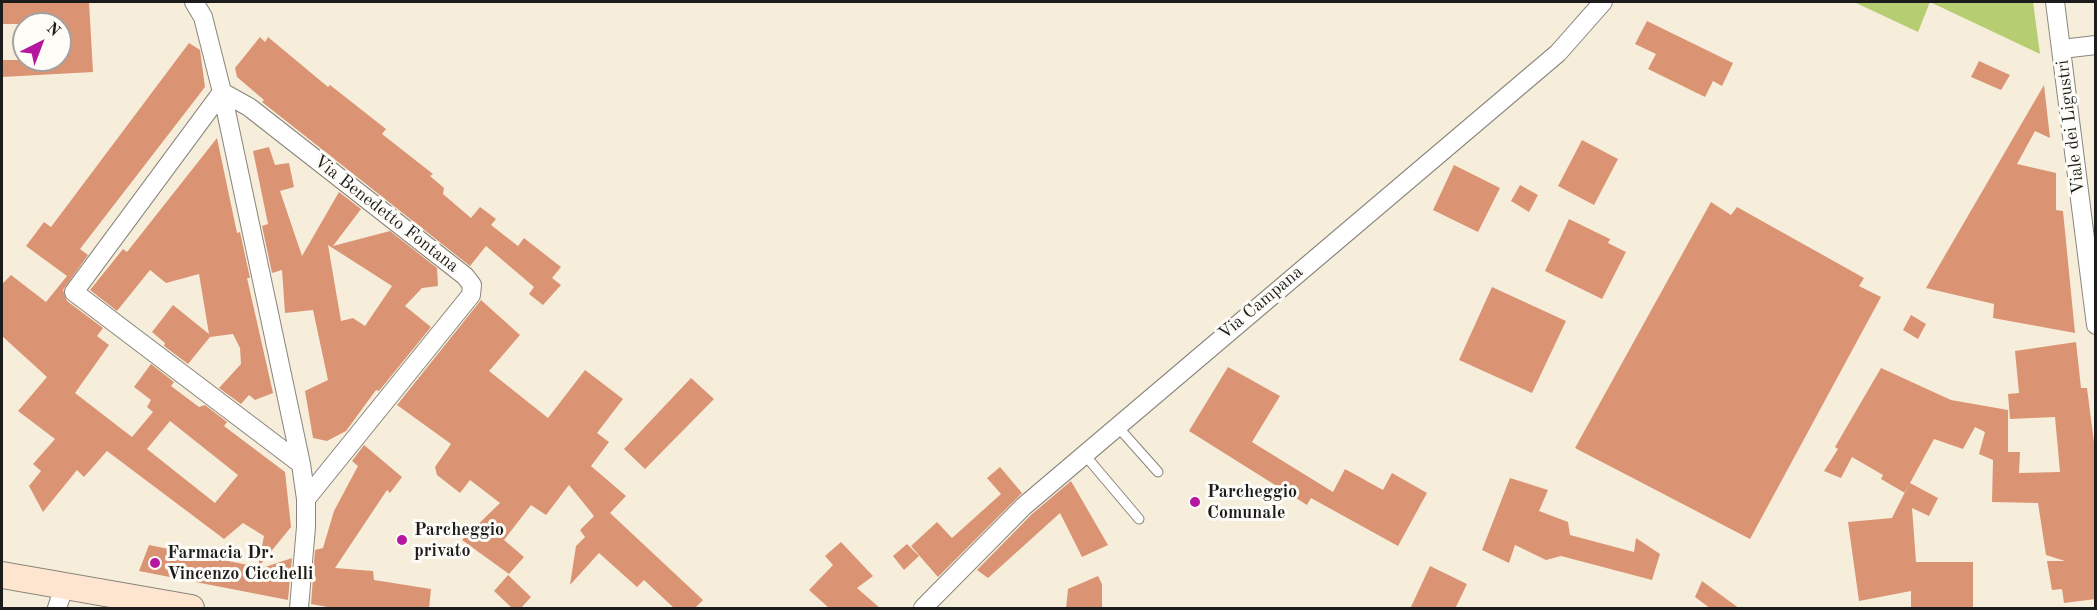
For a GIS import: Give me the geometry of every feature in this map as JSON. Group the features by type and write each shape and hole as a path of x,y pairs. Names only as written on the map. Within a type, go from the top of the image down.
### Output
{"main road":[{"path":"2,575 60,598 191,609"}],"street":[{"path":"194,2 203,17 222,93 301,464 306,499 299,609"},
{"name":"Via Campana","path":"923,609 1024,506 1558,53 1603,2"},
{"name":"Viale dei Ligustri","path":"2055,2 2089,227 2096,325"},
{"path":"2062,49 2096,45"},
{"path":"222,93 74,292 301,464"},
{"name":"Via Benedetto Fontana","path":"222,93 249,107 465,276 472,285 471,295 306,499"}],"lane":[{"path":"1117,426 1158,472"},
{"path":"1084,454 1139,519"}],"green space":[{"path":"1854,2 1930,2 1918,32"},
{"path":"1930,2 2033,2 2040,54"}],"building":[{"path":"2,2 89,2 93,72 2,77 2,60 12,60 12,72 72,72 72,12 12,12 12,24 2,24"},
{"path":"1647,21 1733,63 1722,86 1713,81 1705,97 1648,69 1656,54 1635,44"},
{"path":"260,37 265,42 268,37 328,87 330,85 386,129 382,134 433,174 430,176 444,188 443,194 471,218 480,207 496,219 491,225 518,246 524,238 561,267 552,278 561,285 543,305 529,294 534,287 486,246 470,266 262,102 264,100 237,77 235,68"},
{"path":"189,43 200,50 205,87 80,249 88,255 63,290 67,301 103,328 97,336 109,345 75,393 132,437 153,412 147,407 151,400 134,387 151,364 174,382 171,386 199,407 205,405 227,422 224,426 285,472 291,527 256,570 292,558 288,600 139,571 149,545 258,567 264,536 243,523 224,539 107,451 84,477 77,470 43,512 29,486 41,471 33,464 55,439 18,411 47,377 2,336 2,284 11,275 46,302 67,276 26,246 44,222 51,227","holes":["170,421 238,475 215,503 147,449"]},
{"path":"1979,61 2010,75 2001,90 1971,77"},
{"path":"2044,85 2050,138 2035,131 2017,164 2056,173 2056,210 2063,211 2075,333 1993,318 1994,304 1926,288"},
{"path":"217,138 237,233 240,232 250,278 247,278 273,393 255,400 249,395 241,404 219,388 241,364 240,348 233,334 210,337 188,364 164,346 165,343 152,332 173,305 209,334 199,274 166,283 150,270 117,311 90,290 123,249 127,252"},
{"path":"1582,140 1618,159 1594,205 1558,186"},
{"path":"269,147 275,165 289,163 294,187 280,191 302,256 339,192 361,209 333,246 390,231 437,268 438,286 422,288 405,306 431,327 379,391 376,390 346,431 327,441 313,438 305,391 328,380 313,310 285,313 282,270 272,273 262,226 268,224 253,151","holes":["328,245 392,286 365,326 353,318 341,321"]},
{"path":"1454,165 1500,188 1478,232 1433,210"},
{"path":"1520,185 1538,195 1529,212 1511,201"},
{"path":"1711,202 1731,215 1737,207 1864,278 1859,286 1881,297 1750,539 1575,448"},
{"path":"1569,219 1610,239 1608,243 1626,252 1602,299 1545,271"},
{"path":"1492,287 1566,321 1532,393 1459,360"},
{"path":"481,300 520,335 489,371 548,418 585,370 623,399 597,433 609,442 591,466 626,496 610,513 703,600 694,609 675,609 644,580 637,587 599,553 570,585 576,546 585,537 580,530 594,516 569,485 546,515 531,505 504,540 524,557 509,574 462,540 500,503 470,480 460,493 437,475 435,467 451,444 397,405"},
{"path":"1911,315 1926,324 1918,339 1903,330"},
{"path":"2076,342 2081,388 2087,388 2096,458 2096,599 2064,603 2062,589 2052,590 2047,561 2065,561 2046,555 2038,503 1992,502 1993,460 1979,454 1985,432 1975,427 1963,449 1934,439 1910,483 1938,498 1929,516 1912,508 1916,562 1973,562 1973,609 1911,609 1911,591 1859,601 1848,522 1892,518 1905,493 1881,479 1883,475 1852,457 1841,478 1824,471 1838,449 1835,447 1881,368 1951,400 2008,410 2008,452 2020,452 2019,473 2060,472 2055,417 2010,419 2008,394 2019,393 2015,351"},
{"path":"1228,367 1280,396 1252,442 1333,492 1345,469 1383,490 1392,473 1427,493 1398,546 1311,498 1307,505 1189,431"},
{"path":"691,378 714,399 645,469 624,449"},
{"path":"364,445 402,477 390,493 387,490 335,568 373,571 374,580 431,589 429,609 339,609 311,604 315,550 323,548 334,511 358,466 352,461"},
{"path":"1000,467 1022,493 938,577 911,546 937,522 952,538 1001,494 987,478"},
{"path":"1510,478 1548,490 1539,511 1568,522 1570,535 1634,552 1636,538 1660,554 1652,580 1561,556 1546,560 1515,545 1509,563 1482,550"},
{"path":"1071,481 1108,545 1082,557 1060,513 988,578 977,570 1032,514"},
{"path":"841,542 873,576 857,588 881,609 830,609 809,590 833,565 825,556"},
{"path":"907,544 919,556 904,570 893,556"},
{"path":"1430,566 1467,584 1455,609 1410,609"},
{"path":"508,575 531,597 520,609 513,609 494,591"},
{"path":"1098,576 1102,584 1102,609 1066,609 1068,589"},
{"path":"1702,581 1740,609 1711,609 1695,597"}],"place":[{"name":"Parcheggio Comunale","path":"1195,502"},
{"name":"Parcheggio privato","path":"402,540"},
{"name":"Farmacia Dr. Vincenzo Cicchelli","path":"155,563"}]}
